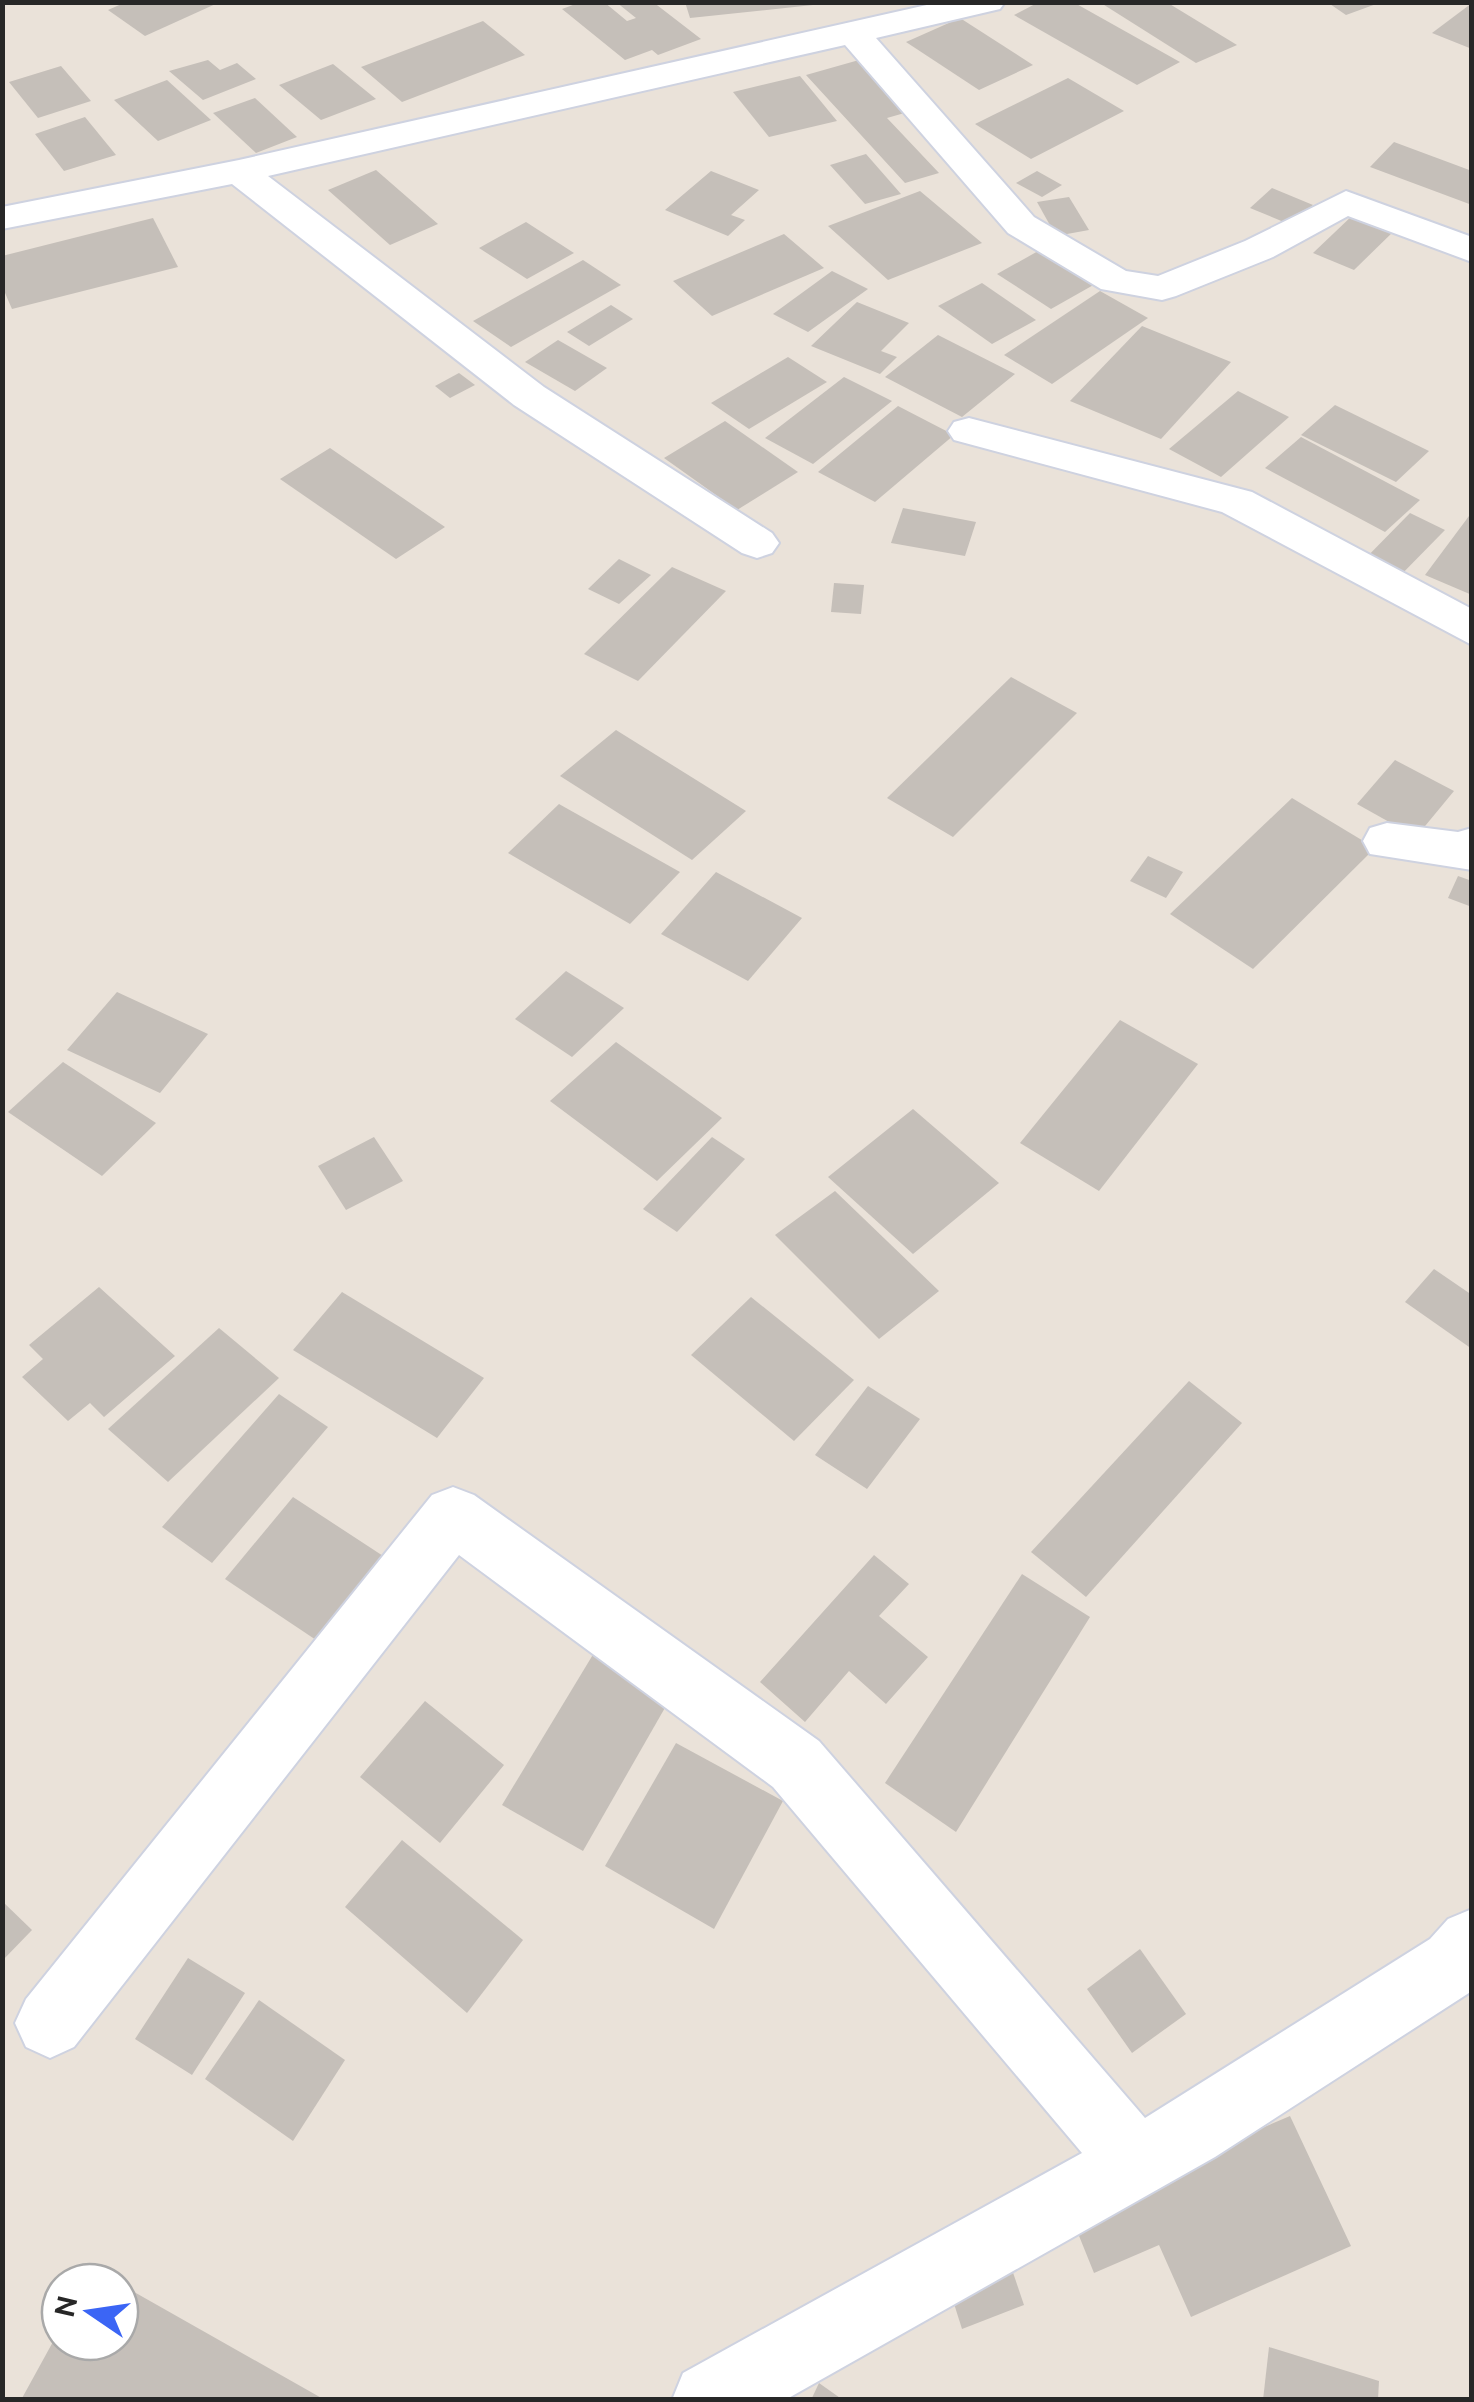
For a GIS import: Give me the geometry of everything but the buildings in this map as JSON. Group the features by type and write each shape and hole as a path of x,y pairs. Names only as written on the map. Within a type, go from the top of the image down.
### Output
{"street":[{"path":"2,218 239,171 988,2"},
{"path":"853,33 1021,225 1115,281 1162,288 1260,249 1346,202 1472,251"},
{"path":"239,171 529,396 757,544"},
{"path":"969,431 1237,502 1472,629"},
{"path":"1387,841 1470,852 1472,846"},
{"path":"50,2024 452,1515 796,1764 1136,2162"},
{"path":"710,2400 1136,2162 1454,1963 1472,1943"}]}
